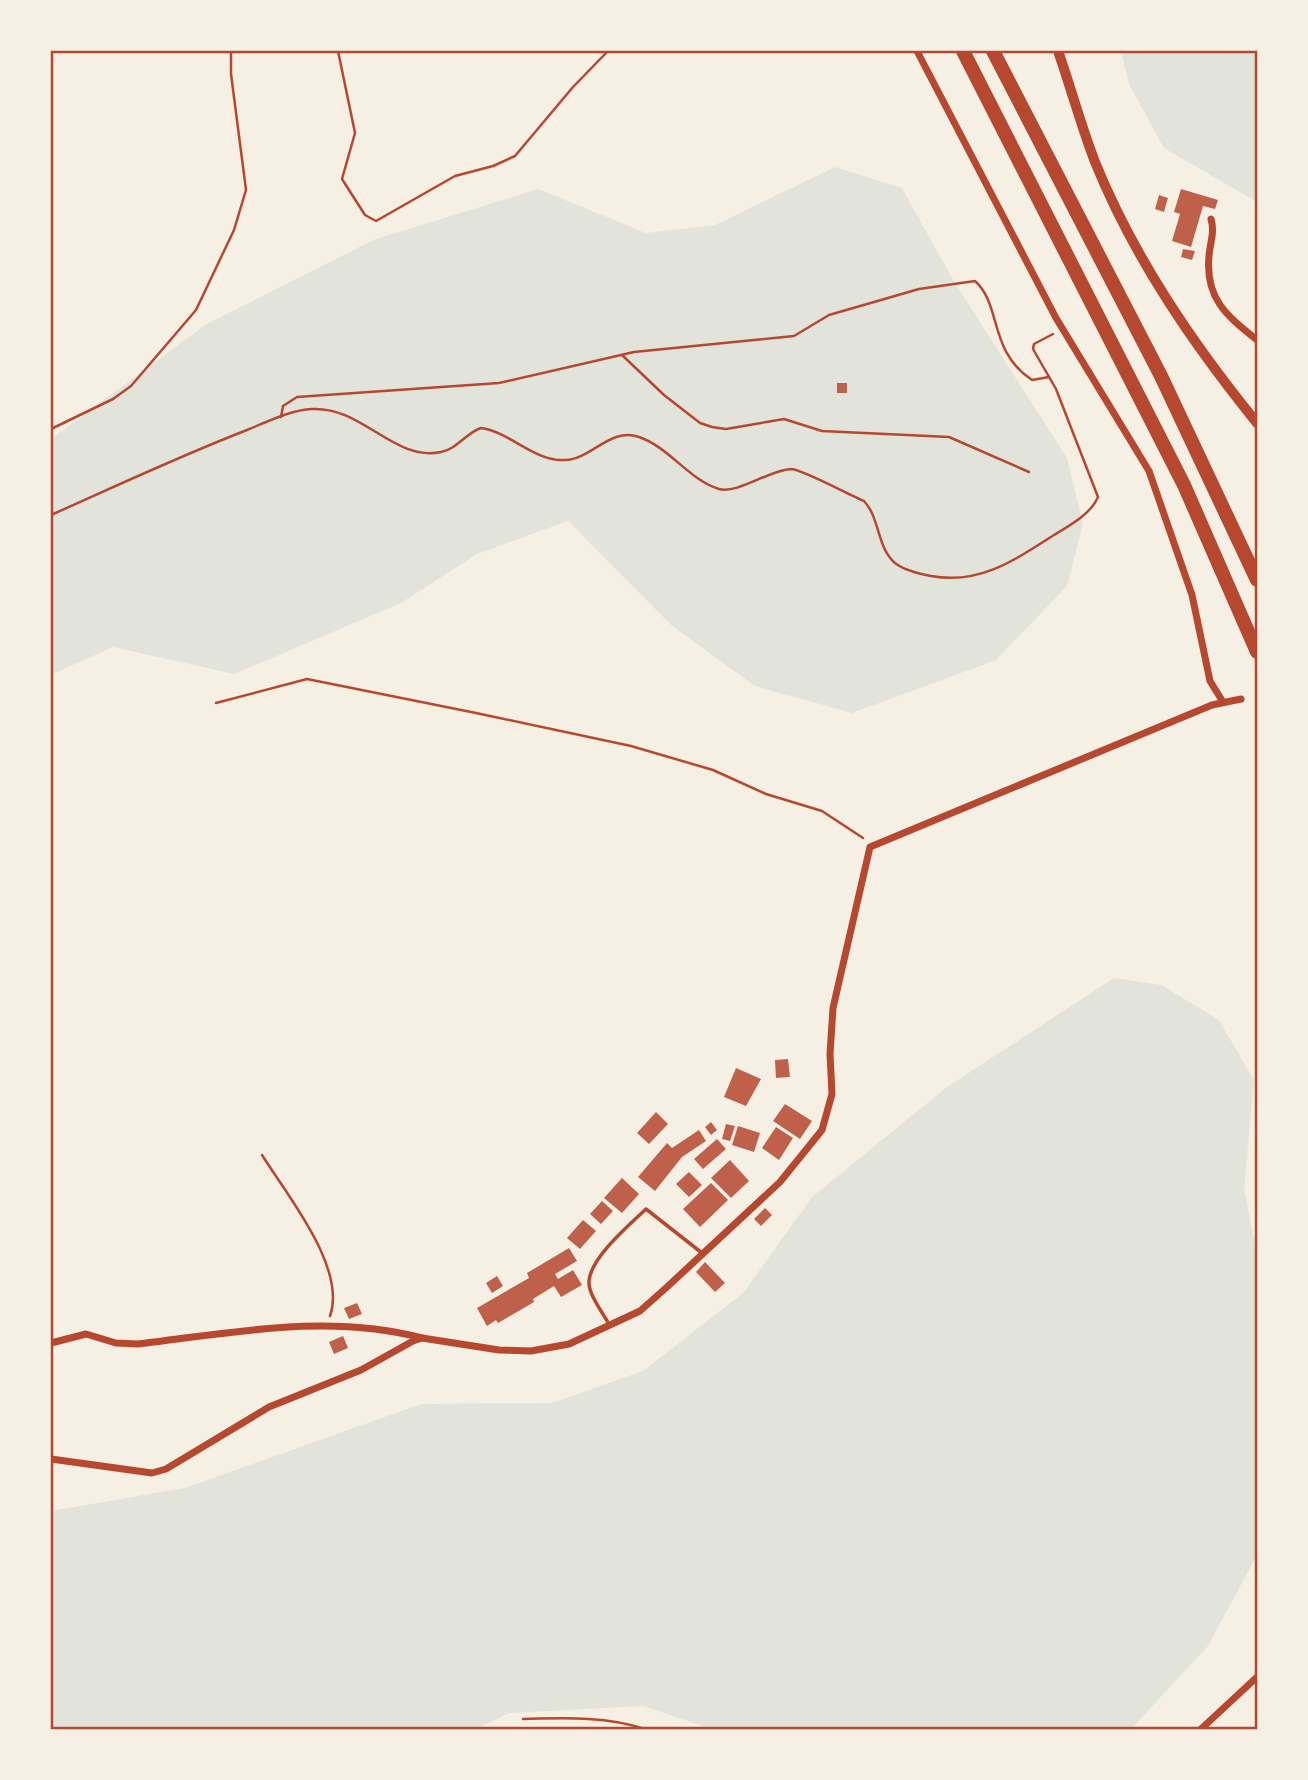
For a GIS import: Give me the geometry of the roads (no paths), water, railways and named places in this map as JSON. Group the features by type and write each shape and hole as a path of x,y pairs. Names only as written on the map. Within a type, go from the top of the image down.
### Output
{"highway":[{"path":"963,51 1172,461 1233,590 1257,652"},
{"path":"993,51 1161,376 1257,580"}],"main road":[{"path":"1058,51 1096,163 1153,279 1203,356 1257,424"}],"street":[{"path":"917,51 1062,329 1149,471 1186,575 1210,681 1223,702"},
{"path":"1211,219 1215,231 1208,270 1217,305 1257,340"},
{"path":"51,1343 86,1334 116,1343 138,1344 327,1326 387,1329 422,1338 499,1350 531,1351 569,1344 610,1327 639,1311 780,1182 822,1130 832,1094 830,1054 833,1008 870,847 1223,702 1241,699"},
{"path":"51,1459 139,1474 166,1469 269,1407 361,1370 422,1338"},
{"path":"1201,1729 1257,1676"}],"lane":[{"path":"610,1327 590,1289 589,1280 612,1242 646,1209 702,1253"}]}
